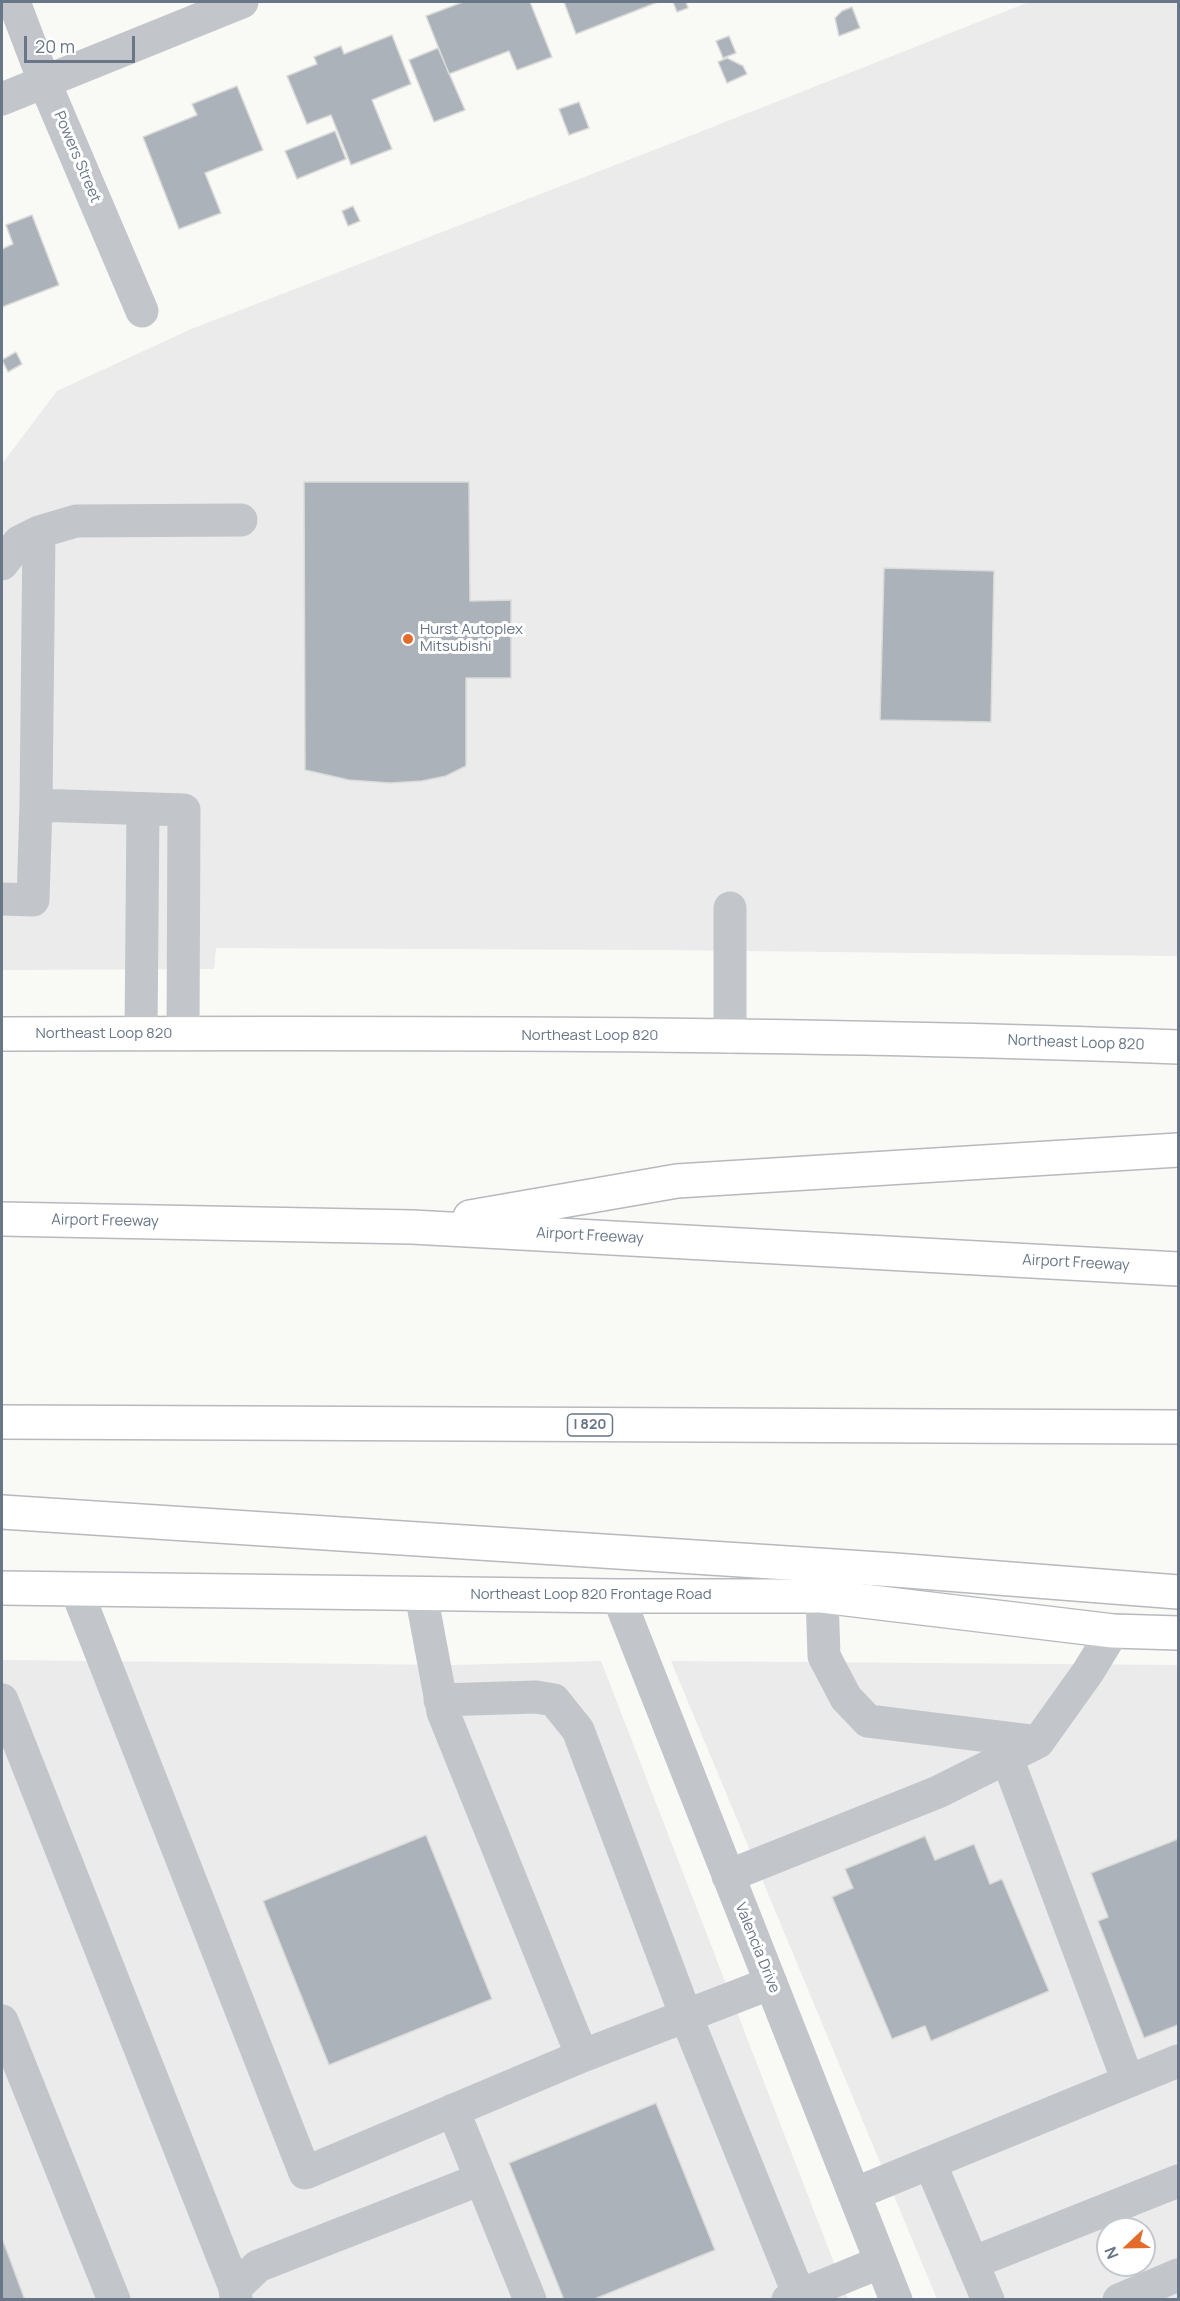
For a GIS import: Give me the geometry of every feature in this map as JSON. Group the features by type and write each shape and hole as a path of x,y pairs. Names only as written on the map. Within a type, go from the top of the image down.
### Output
{"main road":[{"name":"Northeast Loop 820","path":"2,1034 978,1039 1179,1047"},
{"path":"412,1227 677,1181 1179,1150"},
{"name":"Airport Freeway","path":"2,1219 412,1227 1179,1269"},
{"name":"I 820","path":"2,1422 1179,1427"},
{"path":"2,1512 895,1570 1179,1592"},
{"name":"Northeast Loop 820 Frontage Road","path":"2,1588 618,1596 822,1596 1113,1631 1179,1633"}],"street":[{"name":"Powers Street","path":"14,2 44,81 142,311"},
{"path":"2,99 242,2"},
{"path":"2,564 19,542 39,532 76,521 241,520"},
{"path":"2,899 33,900 39,532"},
{"path":"36,805 184,810 183,1034"},
{"path":"141,1034 143,810"},
{"path":"730,908 730,1037"},
{"path":"76,1589 305,2173 582,2056 771,1983"},
{"path":"421,1593 440,1700 447,1723 582,2056"},
{"name":"Valencia Drive","path":"618,1596 896,2300"},
{"path":"822,1596 824,1656 846,1698 868,1721 1038,1742"},
{"path":"728,1876 938,1792 1038,1742 1088,1672 1113,1631"},
{"path":"440,1700 536,1697 554,1700 566,1713 578,1730 793,2297 881,2262"},
{"path":"2,1700 235,2294 258,2266 481,2179"},
{"path":"1007,1758 1128,2081"},
{"path":"2,2021 114,2300"},
{"path":"854,2194 1179,2061"},
{"path":"453,2110 530,2300"},
{"path":"930,2163 988,2300"},
{"path":"972,2263 1179,2181"},
{"path":"1119,2300 1179,2276"}],"shaded area":[{"path":"1029,2 1178,2 1178,956 216,948 214,969 2,970 2,464 57,391 189,330"},
{"path":"2,1660 453,1665 601,1661 848,2299 2,2300"},
{"path":"671,1661 1178,1665 1178,2299 937,2299"}],"building":[{"path":"463,2 530,2 552,57 517,70 509,51 449,74 426,16"},
{"path":"564,2 658,2 576,34"},
{"path":"673,2 686,2 688,8 677,12"},
{"path":"852,7 860,28 839,36 835,18 842,11"},
{"path":"392,35 411,84 372,100 392,149 351,165 331,115 307,124 287,76 317,64 314,57 341,46 344,54"},
{"path":"729,36 736,53 723,58 716,41"},
{"path":"438,48 465,110 434,122 409,60"},
{"path":"727,58 743,66 747,74 727,83 718,62"},
{"path":"237,86 263,150 205,173 221,213 179,229 143,137 197,115 192,104"},
{"path":"579,102 589,128 569,135 559,109"},
{"path":"335,131 346,159 297,179 285,151"},
{"path":"353,206 360,221 348,226 342,211"},
{"path":"32,215 59,285 2,307 2,249 13,244 6,225"},
{"path":"16,352 22,364 8,372 2,360"},
{"name":"Hurst Autoplex Mitsubishi","path":"304,482 469,482 470,601 511,600 511,678 466,678 466,766 446,776 422,781 390,783 349,780 305,770"},
{"path":"884,568 994,571 991,722 880,720"},
{"path":"426,1835 492,1999 329,2065 263,1901"},
{"path":"925,1836 935,1860 974,1844 990,1884 1002,1879 1049,1991 931,2041 925,2026 892,2039 832,1897 853,1888 845,1869"},
{"path":"1178,1839 1178,2025 1144,2038 1098,1921 1108,1917 1091,1873"},
{"path":"656,2103 715,2250 592,2300 564,2300 509,2163"},
{"path":"2,2238 25,2300 2,2300"}],"place":[{"name":"Hurst Autoplex Mitsubishi","path":"408,639"}]}
